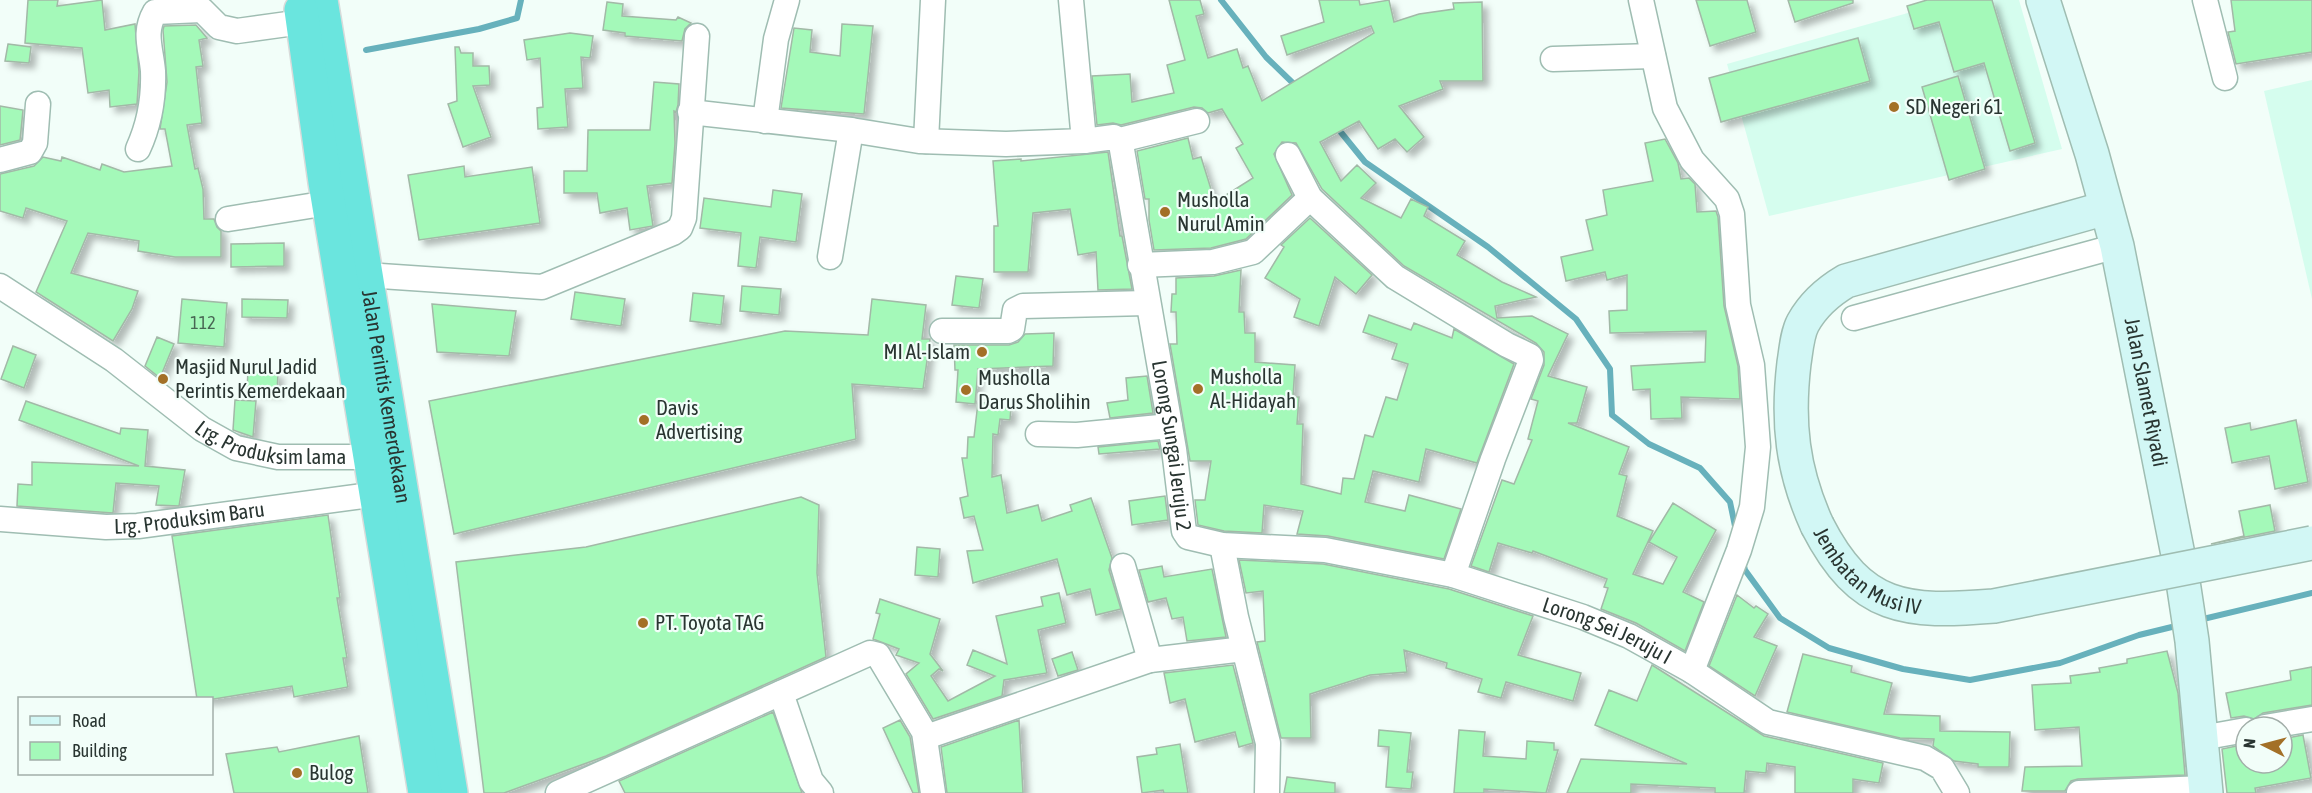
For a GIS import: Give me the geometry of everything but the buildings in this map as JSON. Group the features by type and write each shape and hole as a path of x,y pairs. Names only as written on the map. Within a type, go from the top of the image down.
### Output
{"highway":[{"path":"307,7 328,203 378,494 425,793"},
{"name":"Jalan Perintis Kemerdekaan","path":"307,7 366,275 451,793"}],"street":[{"path":"765,121 776,39 787,0"},
{"path":"926,141 933,0"},
{"path":"1071,0 1084,141"},
{"path":"1641,0 1665,108 1678,138 1692,160 1727,199 1732,214 1738,304 1752,364 1758,447 1752,507 1739,550 1692,671"},
{"name":"Jalan Slamet Riyadi","path":"2043,0 2117,246 2190,626 2205,790"},
{"path":"2205,0 2225,78"},
{"path":"138,149 148,126 153,73 147,26 155,12 202,10 219,27 237,31 307,7"},
{"path":"366,275 542,287 673,233 680,228 684,218 697,36"},
{"path":"1553,59 1653,56"},
{"path":"0,160 30,152 35,143 38,104"},
{"path":"690,112 926,141 1006,144 1084,141 1114,137 1120,140 1197,121"},
{"path":"830,257 850,130"},
{"name":"Lorong Sungai Jeruju 2","path":"1120,140 1140,266 1170,426 1185,534 1192,539 1222,545 1244,650 1268,743 1268,793"},
{"path":"1288,155 1310,198 1395,277 1507,345 1530,356 1531,360 1493,459 1453,575"},
{"path":"1140,266 1213,262 1253,252 1310,198"},
{"path":"228,219 328,203"},
{"name":"Jembatan Musi IV","path":"2106,208 1846,281 1829,291 1803,324 1796,348 1790,397 1790,429 1793,448 1817,525 1839,562 1859,585 1883,598 1909,608 1942,610 1994,606 2312,543"},
{"path":"1854,318 2117,246"},
{"name":"Lrg. Produksim lama","path":"0,286 114,360 202,429 236,448 278,457 370,457"},
{"path":"942,331 1008,331 1012,329 1015,310 1023,306 1147,303"},
{"path":"1038,434 1077,435 1170,426"},
{"name":"Lrg. Produksim Baru","path":"0,519 106,527 138,526 378,494"},
{"name":"Lorong Sei Jeruju I","path":"1222,545 1325,550 1453,575 1583,617 1629,636 1692,671 1768,722 1925,758 1942,768 1957,793"},
{"path":"1123,566 1150,660"},
{"path":"921,729 1150,660 1244,650"},
{"path":"558,793 610,782 782,693 870,653 878,655 921,729 933,793"},
{"path":"782,693 811,781 821,793"},
{"path":"2294,722 2312,719"},
{"path":"2200,738 2234,732"},
{"path":"2079,793 2205,790"}],"shaded area":[{"name":"SD Negeri 61","path":"1954,0 2019,0 2062,149 1769,216 1727,64"},
{"path":"2312,80 2312,299 2264,91"}],"waterway":[{"path":"366,50 479,29 517,18 521,0"},
{"path":"1221,0 1266,57 1298,88"},
{"path":"1335,125 1365,162 1488,247 1576,319 1610,369 1612,415 1649,444 1700,468 1730,502 1736,531"},
{"path":"1743,562 1745,570 1780,618 1829,648 1903,669 1970,680 2060,663 2139,635 2180,625"},
{"path":"2199,620 2312,593"}],"place":[{"name":"SD Negeri 61","path":"1894,107"},
{"name":"Musholla Nurul Amin","path":"1165,212"},
{"name":"MI Al-Islam","path":"982,352"},
{"name":"Masjid Nurul Jadid Perintis Kemerdekaan","path":"163,379"},
{"name":"Musholla Al-Hidayah","path":"1198,389"},
{"name":"Musholla Darus Sholihin","path":"966,390"},
{"name":"Davis Advertising","path":"644,420"},
{"name":"PT. Toyota TAG","path":"643,623"},
{"name":"Bulog","path":"297,773"}]}
